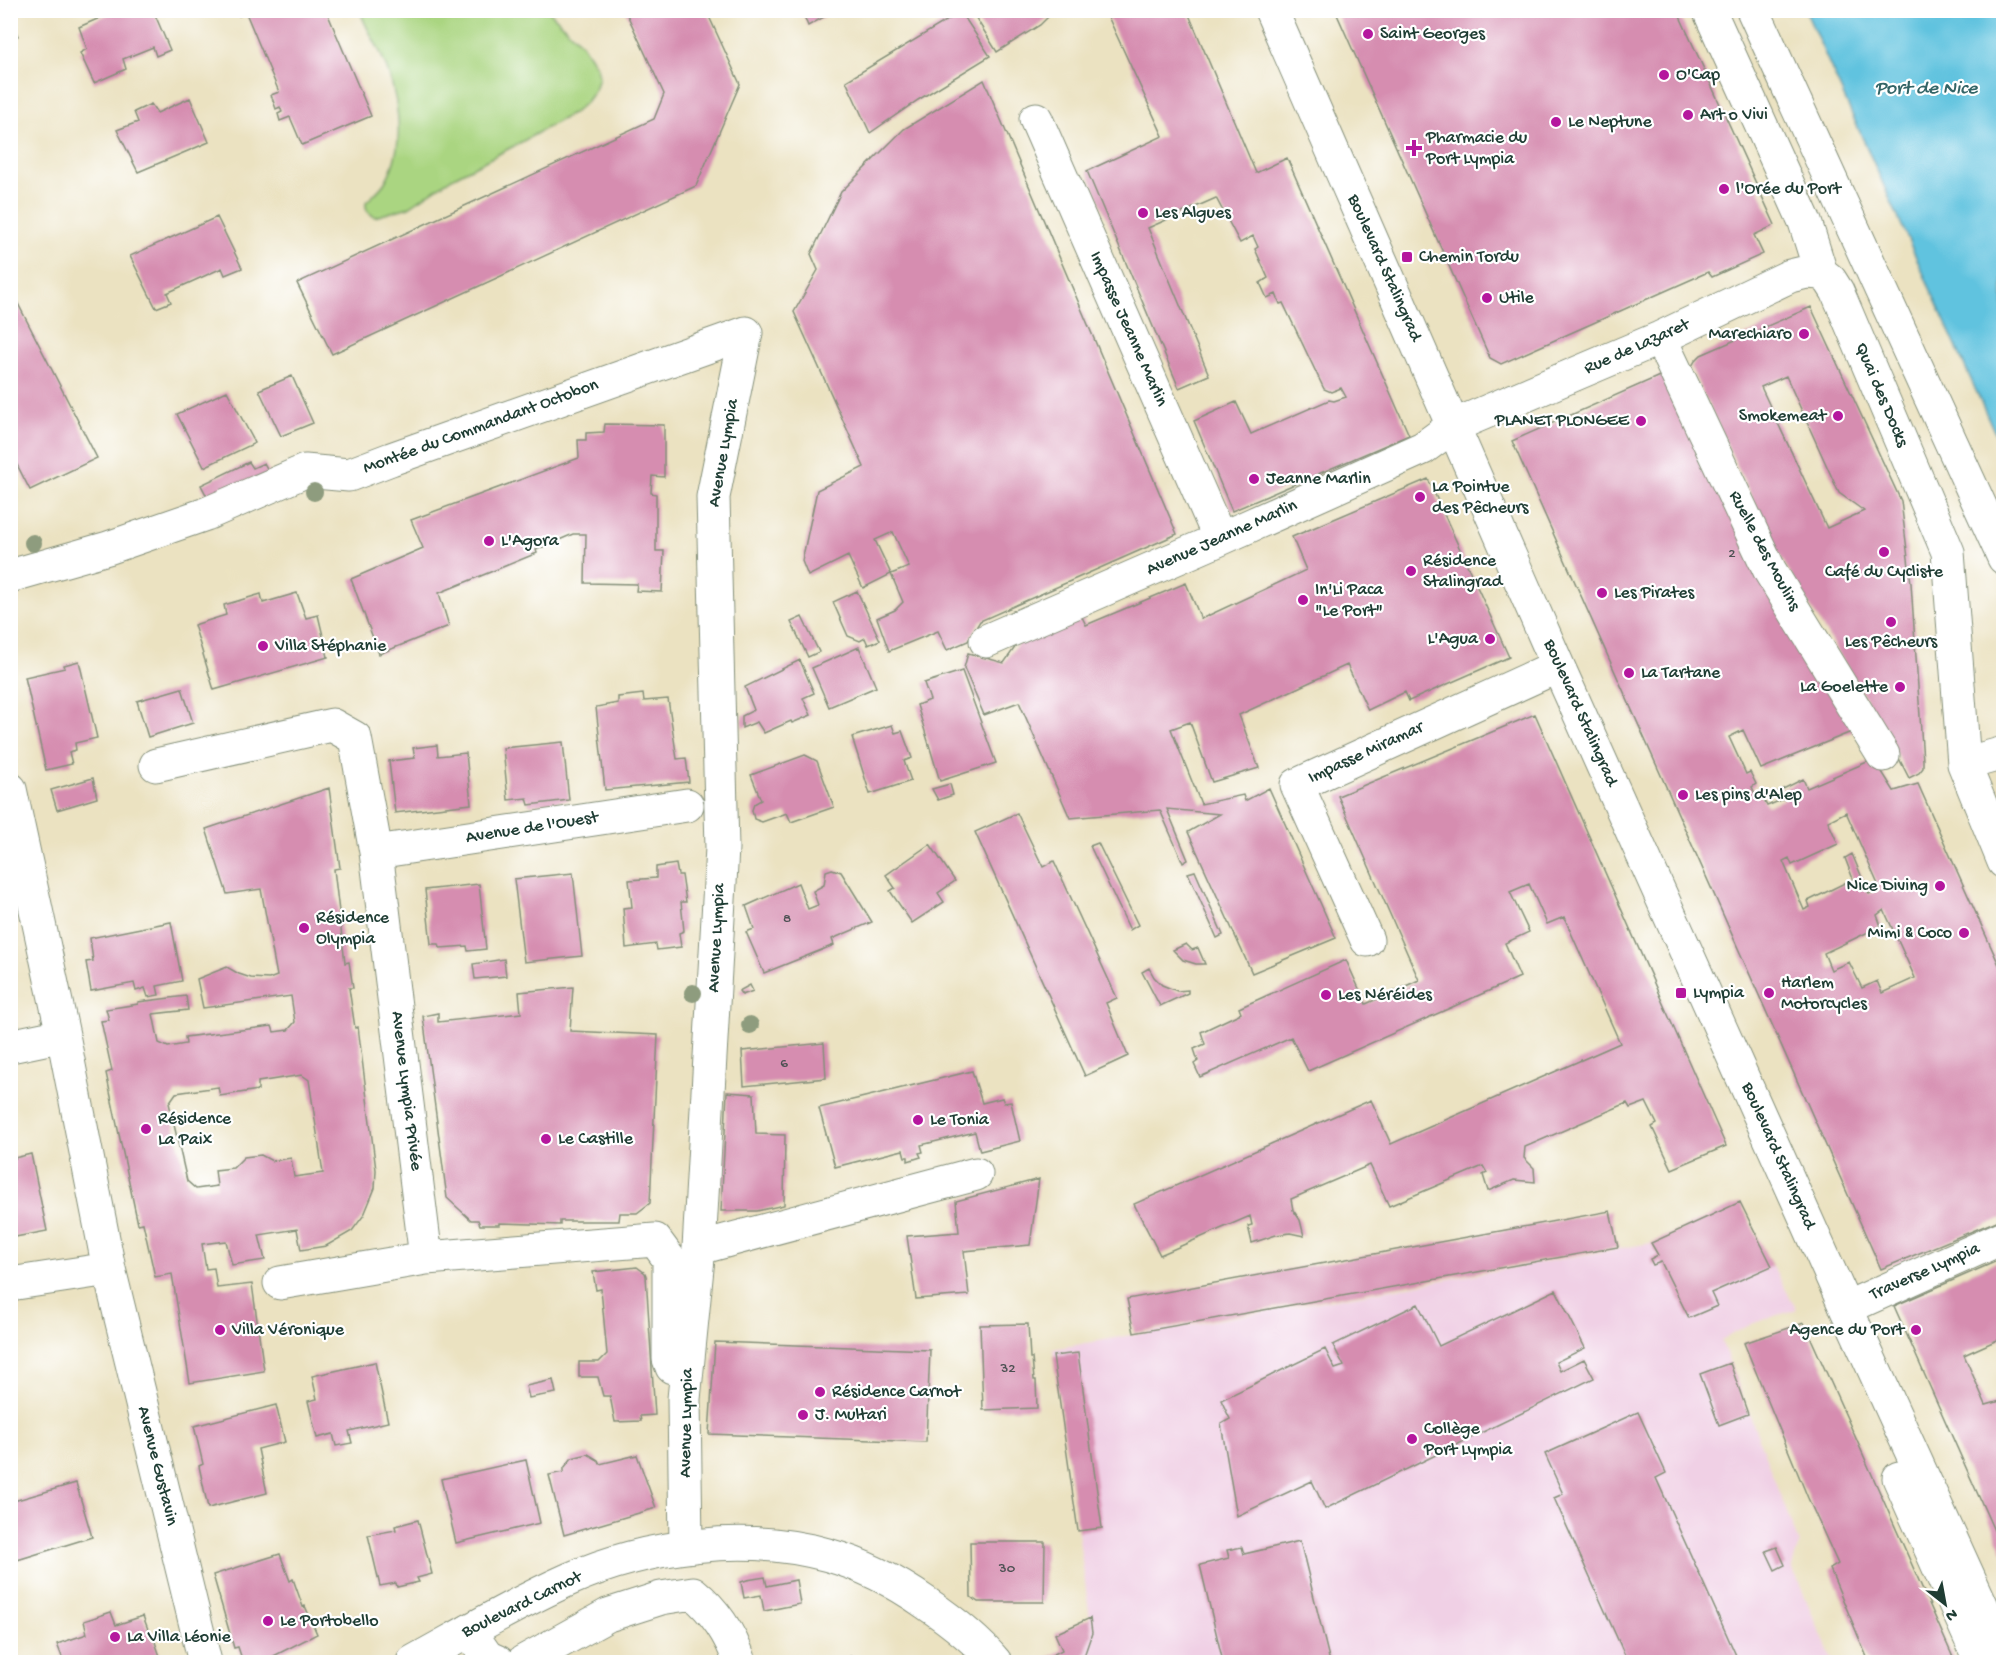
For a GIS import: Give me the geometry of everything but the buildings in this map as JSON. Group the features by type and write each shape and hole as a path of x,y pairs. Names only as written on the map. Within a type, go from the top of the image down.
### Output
{"street":[{"name":"Boulevard Stalingrad","path":"1271,10 1558,666 1845,1308 2004,1655"},
{"name":"Quai des Docks","path":"1709,10 1805,222 1821,273 1830,280 1836,291 1948,552 1964,764 2004,862"},
{"path":"1753,10 2004,558"},
{"name":"Impasse Jeanne Marlin","path":"1036,119 1220,539"},
{"name":"Rue de Lazaret","path":"1453,426 1660,338 1790,276 1807,272 1821,273"},
{"name":"Montée du Commandant Octobon","path":"10,576 108,548 206,514 305,471 349,475 746,333"},
{"name":"Avenue Lympia","path":"687,1546 684,1399 699,1248 722,848 713,497 746,333"},
{"name":"Ruelle des Moulins","path":"1660,338 1770,571 1883,755"},
{"name":"Avenue Jeanne Marlin","path":"986,641 1423,448 1453,426"},
{"name":"Impasse Miramar","path":"1367,940 1297,785 1558,666"},
{"name":"Avenue Lympia Privée","path":"156,765 332,725 355,738 376,852 426,1258"},
{"path":"1964,764 2004,753"},
{"name":"Avenue Gustavin","path":"10,789 110,1269 206,1662"},
{"name":"Avenue de l'Ouest","path":"376,852 687,805"},
{"path":"10,1046 63,1035"},
{"path":"699,1248 976,1174"},
{"name":"Traverse Lympia","path":"1845,1308 2004,1237"},
{"path":"280,1283 426,1258 655,1240 669,1259 669,1359 684,1399"},
{"path":"10,1284 110,1269"},
{"name":"Boulevard Stalingrad","path":"1894,1413 1919,1432 1938,1459 2004,1610"},
{"path":"1894,1413 1890,1458 1981,1662"},
{"name":"Boulevard Carnot","path":"413,1662 570,1579 622,1561 687,1546 770,1544 828,1555 870,1570 902,1587 945,1616 986,1651 995,1662"},
{"path":"523,1662 608,1615 661,1598 693,1593 707,1605 724,1628 740,1662"},
{"path":"469,1631 487,1657 498,1662"}],"shaded area":[{"name":"Collège Port Lympia","path":"1651,1243 1658,1255 1650,1259 1653,1265 1661,1262 1684,1305 1772,1266 1797,1309 1754,1323 1721,1340 1799,1544 1792,1567 1833,1662 1082,1662 1092,1633 1053,1349"}],"green space":[{"path":"360,11 549,11 582,44 597,67 599,77 595,90 575,112 452,178 409,207 375,217 368,211 366,202 383,185 392,167 396,151 398,117 392,83"}],"water":[{"name":"Port de Nice","path":"1807,10 2003,11 2003,451 1806,12"}],"place":[{"name":"Saint Georges","path":"1368,34"},
{"name":"O'Cap","path":"1664,75"},
{"name":"Art o Vivi","path":"1688,115"},
{"name":"Le Neptune","path":"1556,122"},
{"name":"Pharmacie du Port Lympia","path":"1414,148"},
{"name":"l'Orée du Port","path":"1724,189"},
{"name":"Les Algues","path":"1143,213"},
{"name":"Chemin Tordu","path":"1407,257"},
{"name":"Utile","path":"1487,298"},
{"name":"Marechiaro","path":"1804,334"},
{"name":"Smokemeat","path":"1838,416"},
{"name":"PLANET PLONGEE","path":"1641,421"},
{"name":"Jeanne Marlin","path":"1254,479"},
{"name":"La Pointue des Pêcheurs","path":"1420,497"},
{"name":"L'Agora","path":"489,541"},
{"name":"Café du Cycliste","path":"1884,552"},
{"name":"Résidence Stalingrad","path":"1411,571"},
{"name":"Les Pirates","path":"1602,593"},
{"name":"In'Li Paca \"Le Port\"","path":"1303,600"},
{"name":"Les Pêcheurs","path":"1891,622"},
{"name":"L'Agua","path":"1490,639"},
{"name":"Villa Stéphanie","path":"263,646"},
{"name":"La Tartane","path":"1629,673"},
{"name":"La Goelette","path":"1900,687"},
{"name":"Les pins d'Alep","path":"1683,795"},
{"name":"Nice Diving","path":"1940,886"},
{"name":"Résidence Olympia","path":"304,928"},
{"name":"Mimi & Coco","path":"1964,933"},
{"name":"Lympia","path":"1681,993"},
{"name":"Harlem Motorcycles","path":"1769,993"},
{"name":"Les Néréides","path":"1326,995"},
{"name":"Le Tonia","path":"918,1120"},
{"name":"Résidence La Paix","path":"146,1129"},
{"name":"Le Castille","path":"546,1139"},
{"name":"Villa Véronique","path":"220,1330"},
{"name":"Agence du Port","path":"1916,1330"},
{"name":"Résidence Carnot","path":"820,1392"},
{"name":"J. Multari","path":"803,1415"},
{"name":"Collège Port Lympia","path":"1412,1439"},
{"name":"Le Portobello","path":"268,1621"},
{"name":"La Villa Léonie","path":"115,1637"}]}
